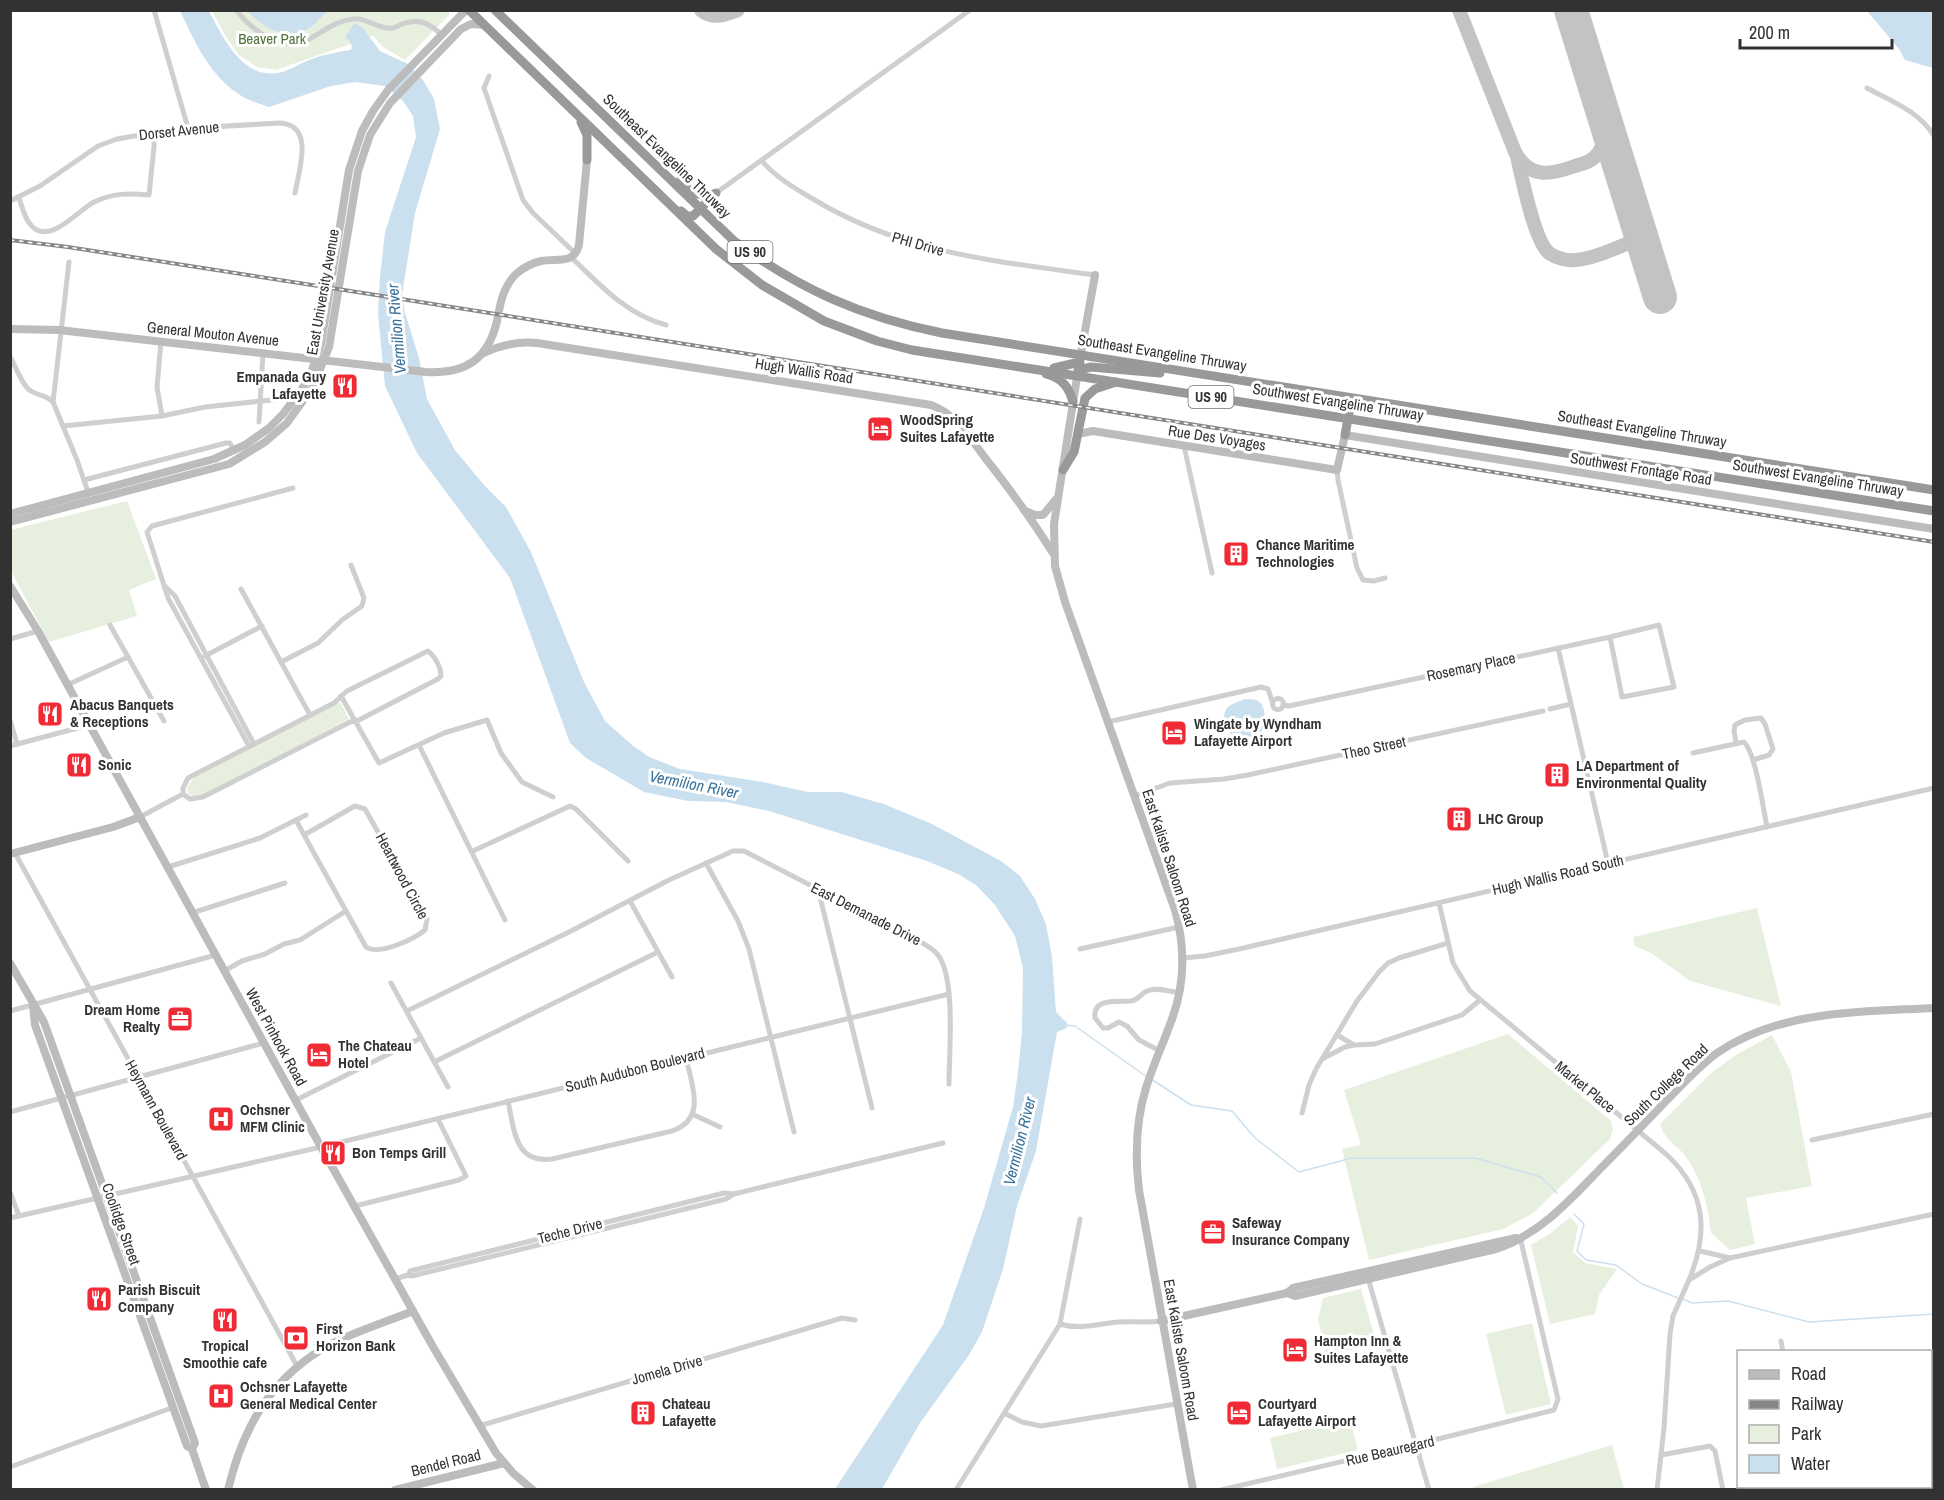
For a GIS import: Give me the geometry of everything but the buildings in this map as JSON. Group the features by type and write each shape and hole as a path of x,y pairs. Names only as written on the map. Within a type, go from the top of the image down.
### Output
{"highway":[{"name":"US 90","path":"468,10 568,107"},
{"name":"Southeast Evangeline Thruway","path":"495,10 726,234 764,262 805,287 843,305 885,320 1079,366 1196,374 1934,490"},
{"path":"568,107 585,129 587,160"},
{"name":"Southwest Evangeline Thruway","path":"568,107 716,249 742,271 780,297 824,321 894,346 1040,370 1079,366 1118,382 1934,510"},
{"path":"587,160 593,146 601,143 610,147"},
{"path":"655,165 697,194 706,196 716,193"},
{"path":"671,204 689,216 700,209 716,193"},
{"path":"671,204 686,205 688,201 686,195"},
{"path":"1012,366 1053,376 1070,390 1073,402"},
{"path":"1079,366 1136,372 1196,374"},
{"path":"1063,470 1074,452 1085,398 1095,388 1118,382"},
{"path":"1345,435 1348,411 1352,406 1377,402"},
{"path":"1345,435 1351,428 1369,422"}],"main road":[{"name":"East University Avenue","path":"349,198 349,170 357,143 373,111 388,90 468,10"},
{"path":"503,10 507,22"},
{"name":"East University Avenue","path":"10,522 219,467 238,459 265,442 287,423 313,387 349,198 362,155 381,116 395,97 466,26 477,23 485,25"},
{"path":"483,354 494,333 503,294 516,274 531,264 566,260 574,256 579,245 587,160"},
{"name":"East Kaliste Saloom Road","path":"1095,276 1054,524 1053,553 1060,589 1179,927 1183,958 1180,993 1173,1018 1145,1090 1137,1145 1138,1178 1161,1321 1193,1490"},
{"name":"General Mouton Avenue","path":"10,329 60,330 426,372 455,371 470,364 483,354"},
{"path":"494,333 498,340 508,345"},
{"name":"Hugh Wallis Road","path":"483,354 508,345 537,343 931,405 950,415 958,424 1026,510 1053,553"},
{"name":"East University Avenue","path":"10,514 214,459 234,451 258,436 283,414 302,389 320,359"},
{"path":"1080,422 1093,431"},
{"path":"1078,434 1093,431"},
{"name":"Rue Des Voyages","path":"1093,431 1337,470"},
{"path":"1337,470 1345,435"},
{"name":"Southwest Frontage Road","path":"1345,435 1934,529"},
{"path":"234,451 238,459"},
{"path":"88,492 90,501"},
{"path":"1026,510 1035,515 1043,514 1059,496"},
{"name":"West Pinhook Road","path":"10,586 38,631 412,1311 479,1426 504,1463 533,1490"},
{"path":"13,853 113,827 140,817"},
{"name":"Coolidge Street","path":"10,963 44,1022 71,1096 102,1197 173,1407 187,1446 192,1449 206,1490"},
{"name":"Coolidge Street","path":"33,1005 35,1025 62,1098 182,1404 195,1443 192,1449"},
{"name":"South College Road","path":"1161,1321 1287,1293 1295,1296 1367,1275 1496,1249 1520,1237 1556,1213 1712,1058 1729,1046 1764,1029 1801,1019 1934,1008"},
{"path":"228,1490 242,1441 251,1422 266,1399 297,1366 333,1344 412,1311"},
{"name":"Bendel Road","path":"395,1490 504,1463"},
{"path":"202,1480 212,1490"},
{"path":"221,1490 230,1480"}],"street":[{"path":"154,10 188,128"},
{"path":"236,10 254,27 281,43 302,42 339,22 358,19 385,28 415,20 433,27 442,36"},
{"path":"716,193 970,10"},
{"path":"489,76 484,88 524,200 533,213 624,305 648,320 666,325"},
{"path":"1866,88 1914,114 1928,126 1934,136"},
{"name":"Dorset Avenue","path":"10,201 40,186 98,146 117,139 188,128 280,123 293,126 298,130 302,140 295,193"},
{"path":"19,198 30,225 37,229 50,231 61,227 86,207 109,196 125,193 149,195 154,147 153,132"},
{"name":"PHI Drive","path":"762,161 793,186 826,207 885,235 954,254 1095,276"},
{"path":"53,402 69,262"},
{"path":"161,342 157,387 162,416"},
{"path":"259,422 263,352"},
{"path":"10,357 27,388 53,402 88,492"},
{"path":"63,426 162,416 205,407 281,399"},
{"path":"84,480 228,443 234,451"},
{"path":"1184,446 1212,573"},
{"path":"1337,470 1357,568 1363,580 1385,579"},
{"path":"252,745 204,656 168,598 147,535 150,527 293,488"},
{"path":"281,662 318,642 342,620 362,606 364,598 351,565"},
{"path":"242,589 310,715"},
{"path":"110,625 164,721"},
{"name":"Rosemary Place","path":"1108,722 1261,687 1268,689 1272,701 1279,698 1283,701 1283,705 1289,706 1659,625 1674,687 1622,697 1610,637"},
{"path":"204,656 262,626"},
{"path":"10,639 38,631"},
{"path":"1558,648 1608,863"},
{"path":"424,652 430,652 437,663 442,674 438,679 203,797 190,799 183,794 188,778 334,703 341,696 424,652"},
{"path":"67,685 128,657"},
{"path":"341,696 379,763 444,733 487,720 501,753 522,782 553,797"},
{"path":"1550,709 1571,704"},
{"name":"Theo Street","path":"1134,796 1170,783 1248,775 1543,711"},
{"path":"1736,742 1735,725 1745,720 1761,718 1773,749 1769,755 1753,760"},
{"path":"10,720 14,745 89,725"},
{"path":"1693,753 1744,742 1753,760 1767,827"},
{"path":"419,745 505,920"},
{"name":"Hugh Wallis Road South","path":"1183,958 1223,952 1934,788"},
{"path":"140,817 183,794"},
{"name":"Heartwood Circle","path":"296,820 304,835 366,947 372,951 395,946 422,933 427,927 427,919 366,809 358,806 352,807 304,835"},
{"path":"473,851 570,806 576,809 628,861"},
{"path":"168,867 260,838 306,815"},
{"name":"East Demanade Drive","path":"407,1011 706,863 733,851 744,851 936,952 942,962 949,994 950,1084"},
{"name":"Heymann Boulevard","path":"13,853 297,1366"},
{"path":"706,863 746,939 794,1132"},
{"path":"192,913 285,883"},
{"path":"818,890 872,1108"},
{"path":"630,901 672,977"},
{"name":"Market Place","path":"1439,903 1456,970 1470,991 1677,1164 1690,1183 1698,1201 1701,1217 1700,1251 1675,1313 1670,1334 1667,1403 1657,1490"},
{"path":"224,971 242,961 300,940 346,911"},
{"path":"1080,949 1179,927"},
{"path":"1302,1113 1309,1085 1336,1035 1357,1001 1379,972 1388,963 1399,958 1448,943"},
{"path":"434,1062 658,952"},
{"path":"10,1011 216,955"},
{"path":"391,983 448,1087"},
{"path":"1160,1051 1140,1040 1124,1023 1119,1022 1103,1028 1094,1013 1096,1008 1105,1003 1134,1001 1151,990 1180,993"},
{"name":"South Audubon Boulevard","path":"10,1218 321,1148 949,994"},
{"path":"1323,1059 1335,1051 1354,1045 1375,1044 1462,1015 1480,1000"},
{"path":"1336,1035 1354,1045"},
{"path":"296,1100 421,1038"},
{"path":"10,1112 264,1043"},
{"path":"508,1101 519,1145 530,1156 541,1159 552,1159 672,1131 683,1125 692,1114 695,1105 686,1058"},
{"path":"692,1114 720,1127"},
{"path":"1812,1140 1934,1114"},
{"path":"354,1206 459,1180 466,1176 438,1119"},
{"name":"Teche Drive","path":"395,1279 644,1216 726,1199 734,1194 943,1143"},
{"path":"10,1192 19,1216"},
{"path":"1688,1282 1710,1267 1730,1258 1934,1214"},
{"path":"956,1490 1059,1324 1080,1219"},
{"name":"Rue Beauregard","path":"1221,1490 1550,1412 1556,1408 1558,1399 1550,1360 1520,1237"},
{"path":"1700,1251 1730,1258"},
{"path":"1367,1275 1429,1490"},
{"name":"Jomela Drive","path":"479,1426 842,1318 855,1320"},
{"name":"South College Road","path":"1059,1324 1086,1326 1118,1322 1161,1321"},
{"path":"1781,1341 1783,1350"},
{"path":"10,1467 182,1404"},
{"path":"1004,1413 1022,1422 1041,1426 1176,1404"},
{"path":"1661,1455 1710,1446 1715,1451 1723,1490"}],"green space":[{"name":"Beaver Park","path":"212,11 449,11 449,15 405,60 383,47 373,36 276,70 257,67 239,55"},
{"path":"127,501 156,579 129,590 137,616 49,642 11,571 10,530"},
{"path":"340,702 349,719 201,796 195,797 188,794 187,787 194,778"},
{"path":"1757,908 1781,1006 1690,981 1653,954 1635,946 1633,937"},
{"path":"1508,1034 1611,1121 1613,1129 1610,1139 1532,1214 1503,1229 1369,1260 1342,1149 1361,1145 1344,1090"},
{"path":"1772,1035 1791,1072 1812,1186 1746,1198 1755,1244 1730,1250 1711,1233 1706,1203 1692,1165 1668,1139 1660,1124 1710,1074 1736,1055"},
{"path":"1570,1217 1578,1226 1573,1252 1585,1263 1617,1269 1599,1295 1595,1314 1550,1324 1531,1245 1551,1233"},
{"path":"1361,1289 1377,1345 1326,1354 1318,1319 1323,1298"},
{"path":"1532,1323 1551,1404 1506,1415 1486,1334"},
{"path":"1350,1419 1358,1450 1277,1469 1270,1438"},
{"path":"1612,1445 1624,1489 1474,1489 1473,1487"}],"water":[{"name":"Vermilion River","path":"180,11 209,11 229,46 247,66 258,71 271,74 285,71 320,56 351,50 349,40 345,38 354,23 362,27 380,51 408,64 423,80 434,99 440,129 415,213 402,295 419,358 427,399 455,450 506,507 531,552 584,682 605,721 649,757 680,769 763,782 808,792 841,792 884,804 932,824 1001,861 1020,876 1035,899 1046,924 1052,957 1056,1012 1067,1023 1067,1028 1057,1032 1036,1151 1017,1206 1003,1269 982,1332 969,1355 920,1423 882,1489 835,1489 943,1325 984,1208 1013,1107 1018,1072 1022,1032 1023,968 1015,936 995,905 976,885 958,874 927,861 769,811 726,802 688,801 644,792 586,758 570,743 510,578 417,453 385,386 378,314 380,277 385,232 416,137 413,116 403,101 385,86 355,82 331,86 269,107 243,97 221,80 213,70 198,47"},
{"path":"247,11 328,11 309,28 290,34 266,27"},
{"path":"1867,11 1933,11 1933,68 1905,60 1899,49"},
{"path":"1245,699 1260,702 1264,710 1264,725 1261,733 1241,738 1228,731 1224,718 1227,708"}],"waterway":[{"path":"1066,1025 1075,1026 1147,1077"},
{"path":"1151,1079 1191,1105 1232,1111 1255,1138 1299,1172 1352,1158 1475,1158 1541,1177 1557,1193"},
{"path":"1574,1214 1584,1224 1577,1251 1586,1260 1616,1265 1642,1284 1678,1298"},
{"path":"1683,1299 1692,1303 1728,1301 1809,1322 1934,1314"}],"taxiway":[{"path":"701,10 715,16 738,10"},
{"path":"1459,10 1515,152 1527,167 1534,171 1549,173 1594,158 1601,149 1606,126"},
{"path":"1517,157 1538,236 1549,253 1565,260 1583,259 1641,238"}],"runway":[{"path":"1571,10 1660,297"}],"railway":[{"path":"10,240 376,295 1934,542"}],"place":[{"name":"Empanada Guy Lafayette","path":"345,386"},
{"name":"WoodSpring Suites Lafayette","path":"880,429"},
{"name":"Chance Maritime Technologies","path":"1236,554"},
{"name":"Abacus Banquets & Receptions","path":"50,714"},
{"name":"Wingate by Wyndham Lafayette Airport","path":"1174,733"},
{"name":"Sonic","path":"79,765"},
{"name":"LA Department of Environmental Quality","path":"1557,775"},
{"name":"LHC Group","path":"1459,819"},
{"name":"Dream Home Realty","path":"180,1019"},
{"name":"The Chateau Hotel","path":"319,1055"},
{"name":"Ochsner MFM Clinic","path":"221,1119"},
{"name":"Bon Temps Grill","path":"333,1153"},
{"name":"Safeway Insurance Company","path":"1213,1232"},
{"name":"Parish Biscuit Company","path":"99,1299"},
{"name":"Tropical Smoothie cafe","path":"225,1320"},
{"name":"First Horizon Bank","path":"296,1338"},
{"name":"Hampton Inn & Suites Lafayette","path":"1295,1350"},
{"name":"Ochsner Lafayette General Medical Center","path":"221,1396"},
{"name":"Chateau Lafayette","path":"643,1413"},
{"name":"Courtyard Lafayette Airport","path":"1239,1413"}]}
